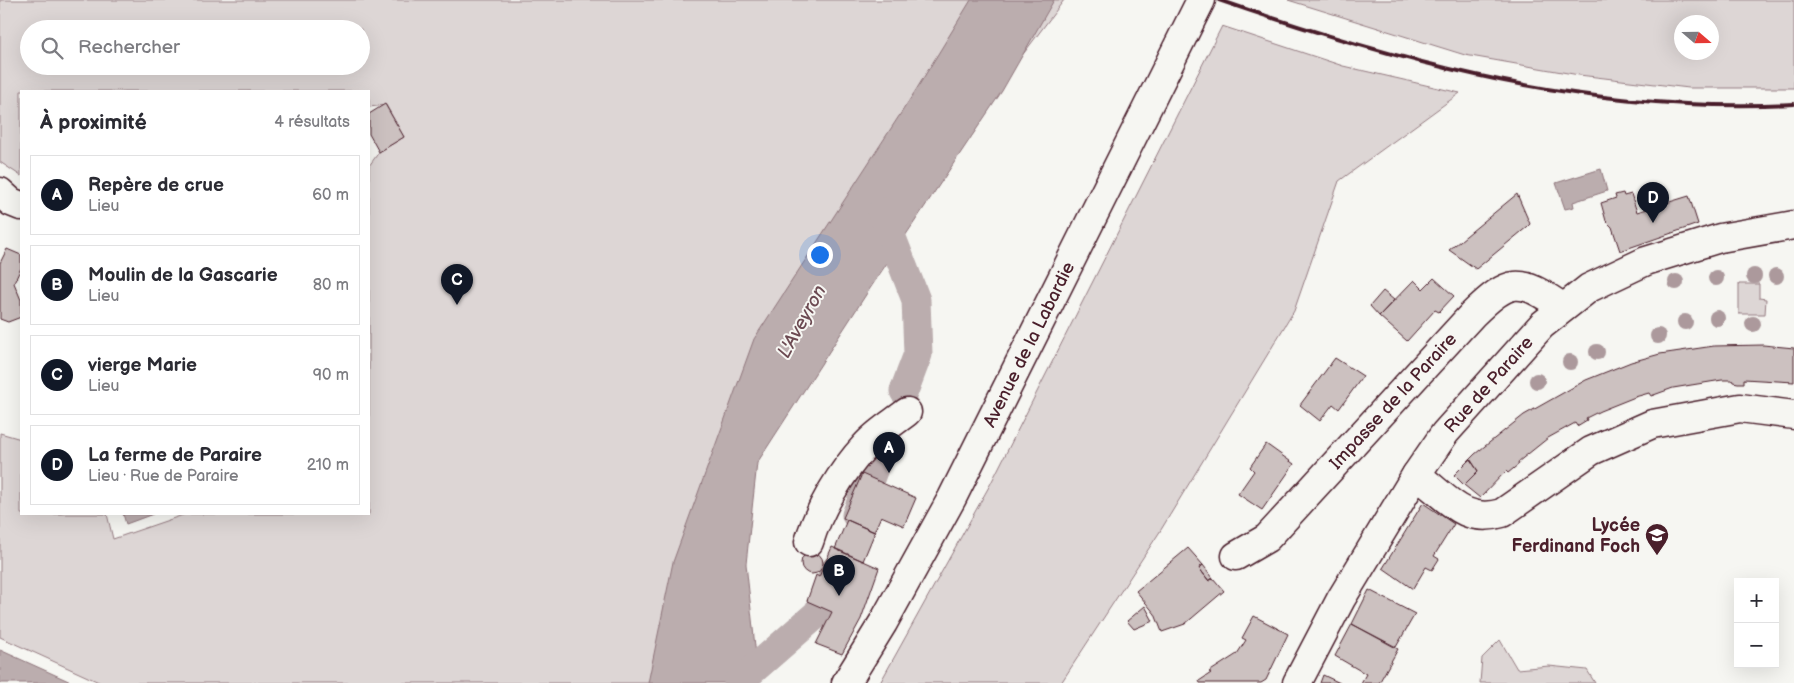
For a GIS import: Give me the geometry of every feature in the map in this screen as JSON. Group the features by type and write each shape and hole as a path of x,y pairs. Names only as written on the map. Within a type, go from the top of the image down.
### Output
{"street":[{"name":"Avenue de la Labardie","path":"846,683 883,623 952,498 1201,0"},
{"path":"0,192 11,202 20,206"},
{"name":"Rue de Paraire","path":"1297,683 1341,599 1416,475 1445,433 1518,350 1562,307 1589,288 1646,261 1720,238 1794,225"},
{"name":"Impasse de la Paraire","path":"1236,556 1267,538 1472,316 1497,293 1518,285 1527,286 1538,290 1562,307"},
{"path":"1416,475 1463,512 1488,517 1502,513 1591,451 1652,424 1740,408 1794,415"},
{"path":"808,542 813,527 842,476 865,445 907,412"}],"shaded area":[{"path":"0,0 1064,0 712,466 658,683 101,683 0,637 0,433 20,439 20,515 107,515 113,539 183,515 370,515 370,165 379,152 404,137 386,105 370,107 370,90 20,90 20,175 0,162"},
{"path":"1288,0 1794,0 1794,88 1689,88 1579,75 1465,55"},
{"path":"1222,26 1343,66 1460,93 1339,181 1294,311 1159,533 1061,683 880,683 991,483"},
{"path":"1739,284 1759,284 1759,298 1766,299 1765,314 1739,314"},
{"path":"1500,640 1517,669 1549,666 1587,670 1595,683 1480,683 1482,658"}],"water":[{"name":"L'Aveyron","path":"971,0 1054,0 1002,91 869,290 757,463 746,564 759,683 648,683 673,562 754,339 916,90"},
{"path":"1601,169 1607,191 1573,202 1574,207 1565,209 1556,183"},
{"path":"123,515 150,515 126,524"},
{"path":"0,650 73,683 0,683"}],"building":[{"path":"385,104 404,137 379,152 370,136 370,113"},
{"path":"1623,193 1624,196 1631,194 1637,212 1689,196 1698,224 1620,251 1612,227 1606,221 1601,203 1616,198 1615,195"},
{"path":"1517,194 1530,224 1476,269 1449,250"},
{"path":"7,249 20,255 20,270 14,283 20,298 20,317 8,322 0,319 0,263"},
{"path":"1434,278 1454,296 1439,312 1435,310 1407,341 1379,316 1414,280 1423,289"},
{"path":"1383,291 1394,300 1379,316 1370,306"},
{"path":"1763,345 1794,348 1794,382 1744,379 1744,383 1738,383 1732,380 1722,380 1673,388 1651,396 1649,393 1635,397 1600,411 1586,418 1587,420 1577,426 1575,423 1548,438 1518,462 1519,464 1508,473 1506,471 1480,498 1464,485 1478,471 1470,459 1475,454 1524,415 1586,380 1631,362 1660,354 1714,346"},
{"path":"1335,358 1363,376 1339,409 1333,404 1320,421 1300,405"},
{"path":"1266,444 1294,464 1262,510 1238,494 1254,471 1250,467"},
{"path":"1470,459 1478,471 1464,485 1454,475"},
{"path":"862,474 916,498 904,526 881,516 874,532 843,518"},
{"path":"1423,503 1454,524 1434,556 1439,559 1432,570 1426,567 1413,589 1383,568"},
{"path":"847,520 875,532 863,561 835,549"},
{"path":"832,547 879,568 861,619 842,654 816,644 832,612 807,601 816,575 819,577"},
{"path":"1188,548 1203,565 1199,568 1209,581 1213,578 1224,591 1185,624 1162,632 1155,614 1136,591"},
{"path":"812,552 820,555 823,563 820,571 812,574 804,571 801,563 804,555"},
{"path":"1203,565 1213,578 1209,581 1199,568"},
{"path":"1369,590 1415,614 1396,647 1352,624"},
{"path":"1145,606 1153,621 1134,629 1127,621"},
{"path":"1254,616 1288,634 1266,680 1261,683 1200,683 1199,681 1211,673 1209,672 1237,654 1246,640 1242,638"},
{"path":"1352,624 1398,649 1379,683 1361,683 1366,674 1335,656"},
{"path":"1323,675 1340,683 1320,683"}],"waterway":[{"path":"882,212 916,300 918,354 904,391"},
{"path":"856,515 878,458"},
{"path":"738,683 818,613 835,570"}],"railway":[{"path":"1219,0 1361,46 1431,65 1573,93 1645,101 1719,105 1794,104"}],"place":[{"name":"La ferme de Paraire","path":"1653,223"},
{"name":"vierge Marie","path":"457,305"},
{"name":"Repère de crue","path":"889,473"},
{"name":"Lycée Ferdinand Foch","path":"1657,556"},
{"name":"Moulin de la Gascarie","path":"839,596"}]}
